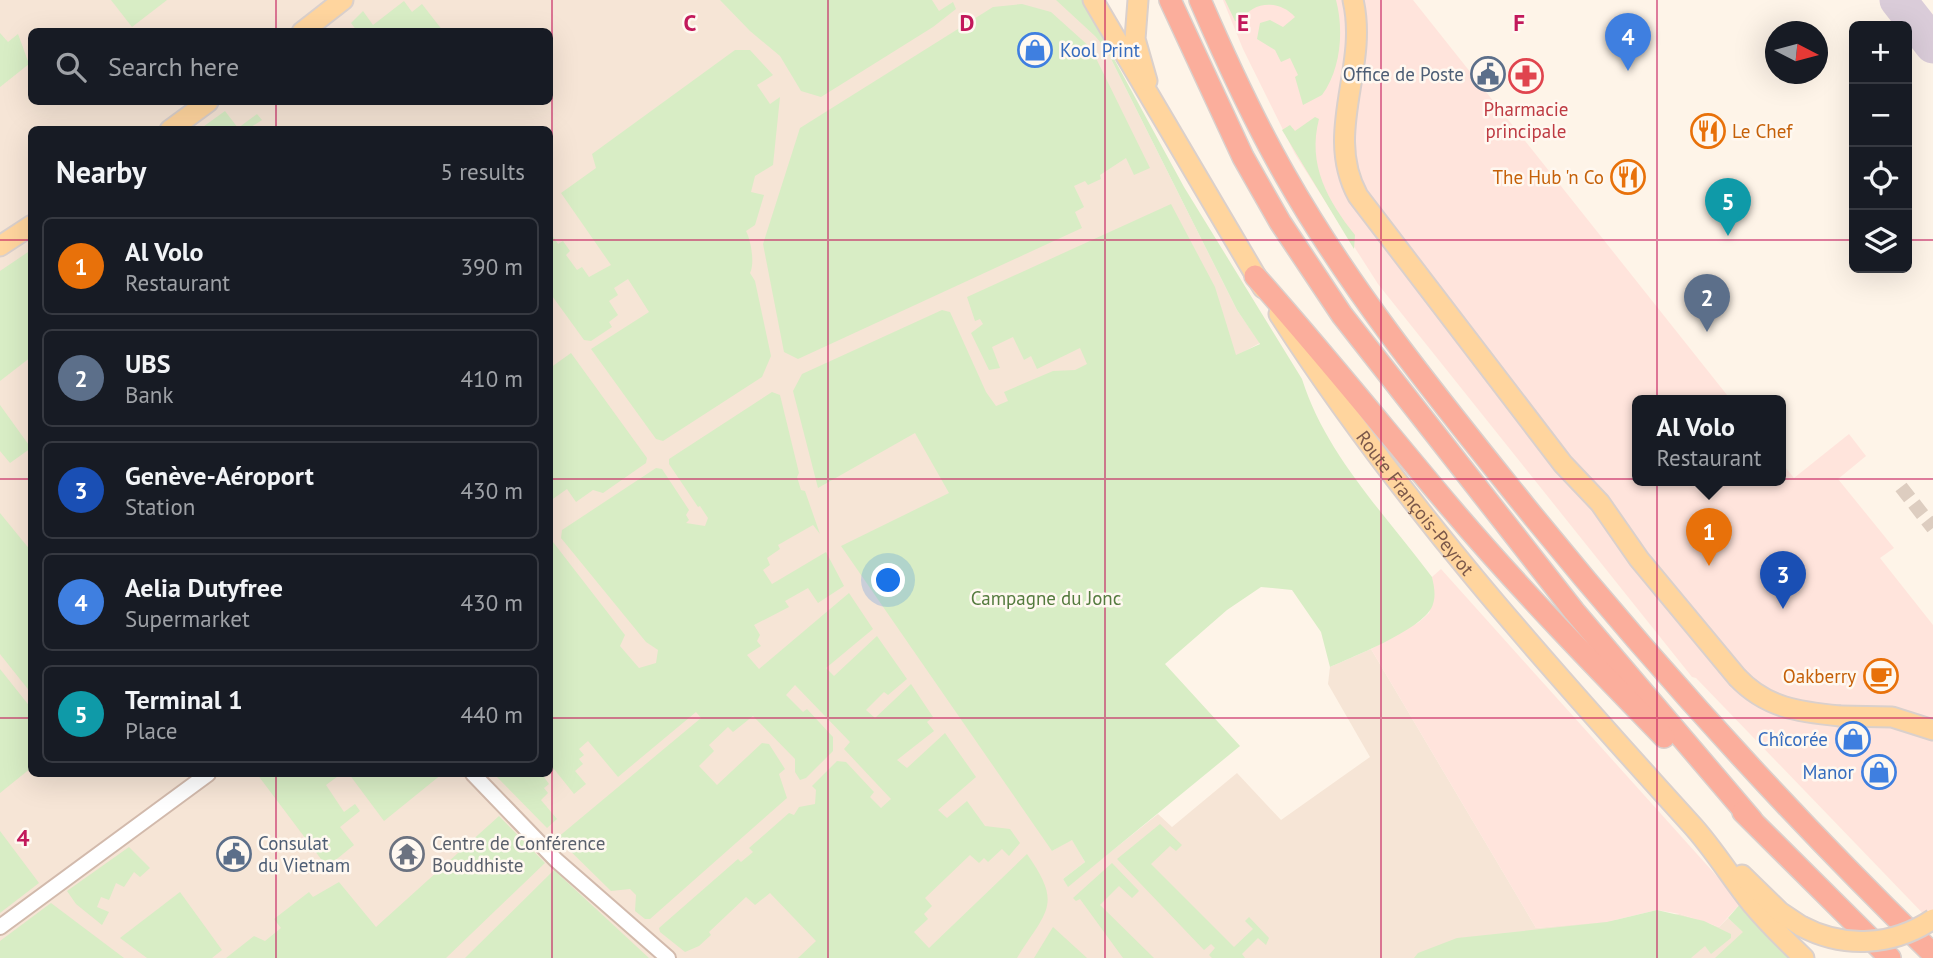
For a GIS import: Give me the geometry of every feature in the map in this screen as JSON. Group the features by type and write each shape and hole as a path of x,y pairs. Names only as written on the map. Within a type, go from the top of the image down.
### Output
{"highway":[{"path":"1170,0 1243,157 1280,222 1342,315 1574,611 1752,820"},
{"path":"1200,0 1235,79 1285,175 1351,280 1410,360 1596,593 1684,696 1784,805 1933,954"},
{"path":"1255,276 1335,365 1450,507 1518,584 1673,746 1891,958"}],"main road":[{"path":"307,28 343,0"},
{"name":"Route François-Peyrot","path":"1093,0 1255,276 1350,418 1467,569 1560,678 1704,838 1753,905 1804,958"},
{"path":"1353,0 1358,33 1357,60 1342,132 1346,170 1365,207 1563,464 1600,503 1639,559 1740,681 1760,698 1779,707 1840,716 1892,717 1933,730"},
{"path":"1136,9 1136,48 1160,113"},
{"path":"175,126 204,105"},
{"path":"0,246 28,228"},
{"path":"1704,838 1780,912 1801,926 1827,937 1864,942 1902,935 1933,919"}],"street":[{"path":"0,927 204,777"},
{"path":"476,777 556,860 668,958"}],"shaded area":[{"path":"0,0 1074,0 1106,49 1237,310 1260,343 1236,356 1052,851 1072,839 1085,862 1063,879 1068,886 1158,814 1172,827 1237,773 1281,820 1370,757 1328,684 1330,667 1371,649 1536,928 1680,914 1719,927 1728,918 1773,958 0,958"},
{"path":"1223,0 1413,0 1727,395 1632,395 1632,486 1786,486 1786,468 1794,478 1849,434 1866,456 1838,479 1894,548 1880,558 1933,625 1933,924 1696,678 1692,677 1378,284 1295,154 1243,49"},
{"path":"1441,569 1741,903 1719,927 1680,914 1657,910 1607,922 1536,928 1371,649 1419,622 1429,613 1434,597 1432,577"}],"green space":[{"path":"111,0 167,0 132,27"},
{"path":"720,0 932,0 939,11 953,2 956,9 933,27 821,97 801,91 780,56 750,31"},
{"name":"Campagne du Jonc","path":"1056,0 1082,0 1184,187 1302,379 1326,433 1358,483 1432,577 1435,594 1428,613 1417,623 1388,641 1330,667 1321,632 1292,590 1261,587 1227,610 1165,664 1240,746 1068,887 1063,879 1085,862 1072,840 1052,851 841,546 949,493 915,433 818,488 793,391 802,374 942,310 950,312 986,392 996,406 1008,401 1004,392 1053,371 1075,370 1087,364 1080,348 1037,369 1031,356 1024,360 1013,337 992,347 1000,368 989,370 971,333 983,324 980,319 975,321 967,297 1171,204 1215,287 1236,355 1260,344 1237,310 1106,49"},
{"path":"1225,0 1336,0 1340,24 1339,49 1333,73 1322,95 1303,105 1295,77 1298,75 1290,58 1281,62 1275,50 1257,39 1260,23 1270,20 1283,27 1295,17 1289,11 1274,5 1259,6 1241,22 1235,21"},
{"path":"404,1 412,12 422,4 441,28 355,28 351,23 363,11 373,25"},
{"path":"1022,4 1051,12 1091,48 1150,168 1134,175 1126,158 1100,175 1101,179 1088,185 1085,181 1074,186 1084,207 1075,212 1082,228 798,359 784,352 763,244 800,128 993,7"},
{"path":"0,33 8,42 18,34 28,65 0,87"},
{"path":"735,50 750,50 773,75 757,85 770,104 780,97 773,165 755,176 751,192 764,195 755,225 746,231 752,252 750,273 755,281 771,356 762,377 663,441 656,439 591,349 649,312 628,279 614,288 618,295 609,301 618,315 609,322 612,327 591,341 584,340 553,297 553,236 558,244 563,241 570,251 566,255 577,270 582,267 589,277 611,265 561,193 596,168 592,154"},
{"path":"225,111 236,126 204,126"},
{"path":"257,114 262,120 253,126 241,126"},
{"path":"1315,117 1319,119 1316,152 1322,182 1336,209 1355,235 1354,249 1282,130 1290,125 1295,131"},
{"path":"28,252 28,359 0,381 0,271"},
{"path":"571,353 647,458 646,463 603,493 593,490 576,502 567,489 553,499 553,366"},
{"path":"772,392 780,395 799,473 797,477 801,490 805,491 820,534 813,525 778,545 780,549 767,558 770,565 763,570 772,584 826,552 844,586 818,603 808,588 785,601 789,607 754,625 760,635 757,641 761,646 747,655 759,669 849,593 873,629 826,668 834,676 877,636 907,679 888,695 884,692 866,710 875,718 911,684 933,717 927,722 934,731 897,760 907,768 945,733 976,777 938,810 947,818 967,801 985,826 1010,829 1020,843 1009,856 1002,849 988,862 984,858 979,863 970,855 925,898 932,906 924,914 928,919 914,932 929,948 1027,854 1045,885 1048,897 1043,917 1017,958 798,958 816,941 770,893 755,905 746,897 709,932 711,935 699,946 685,952 660,932 659,928 738,859 741,862 753,852 749,848 789,813 794,815 799,807 815,804 816,790 812,786 837,761 846,762 874,792 870,797 881,808 891,799 844,749 850,742 795,685 786,695 803,712 807,709 833,737 833,751 806,778 800,780 795,772 795,759 753,716 733,732 728,727 709,745 714,751 699,766 717,785 762,743 769,744 785,769 779,774 787,798 650,919 645,919 635,911 636,895 630,889 611,891 557,838 701,718 696,712 618,777 588,741 579,749 584,755 579,759 583,764 575,771 586,784 574,794 553,770 553,542 625,635 620,646 639,668 656,663 658,650 646,642 561,538 562,530 656,468 662,469 689,510 686,515 689,520 686,523 705,526 708,518 669,464 669,459"},
{"path":"0,405 28,444 28,450 10,463 0,451"},
{"path":"0,513 28,547 28,689 0,654"},
{"path":"0,669 28,704 28,770 0,793"},
{"path":"259,777 337,777 326,785 344,812 355,804 360,811 340,827 354,845 327,867"},
{"path":"351,777 438,777 384,821"},
{"path":"497,777 544,777 549,784 544,788 548,793 541,800 557,819 547,828"},
{"path":"499,816 545,863 446,958 226,958 254,936 265,941 281,928 274,919 309,892 313,897 339,882 376,927"},
{"path":"1160,824 1182,845 1176,851 1170,846 1151,864 1234,947 1253,929 1245,921 1249,917 1269,938 1266,945 1258,938 1242,954 1245,958 1212,958 1209,955 1215,948 1211,944 1204,950 1117,859"},
{"path":"0,831 39,883 0,913"},
{"path":"129,847 150,868 140,877 134,872 124,887 116,883 109,900 101,897 97,907 109,912 102,925 76,904 67,891"},
{"path":"1112,863 1139,891 1132,898 1119,886 1100,905 1154,958 1123,958 1080,899 1076,901 1073,898"},
{"path":"554,870 649,958 465,958"},
{"path":"180,892 222,950 212,958 147,958 120,938"},
{"path":"51,903 124,958 0,958 0,941"},
{"path":"1741,903 1792,958 1715,958 1743,932 1728,918"},
{"path":"1657,910 1704,921 1731,934 1731,938 1711,954 1705,946 1691,958 1414,958 1418,953 1457,938 1607,922"},
{"path":"1053,927 1087,958 1034,958"}],"taxiway":[{"path":"1898,0 1933,45"}],"tunnel":[{"path":"1901,487 1933,528"}],"place":[{"name":"Kool Print","path":"1035,50"},
{"name":"Aelia Dutyfree","path":"1628,71"},
{"name":"Office de Poste","path":"1488,74"},
{"name":"Pharmacie principale","path":"1526,76"},
{"name":"Le Chef","path":"1708,131"},
{"name":"The Hub 'n Co","path":"1628,177"},
{"name":"Terminal 1","path":"1728,236"},
{"name":"UBS","path":"1707,332"},
{"name":"Al Volo","path":"1709,566"},
{"name":"Genève-Aéroport","path":"1783,609"},
{"name":"Oakberry","path":"1881,676"},
{"name":"Chîcorée","path":"1853,739"},
{"name":"Manor","path":"1879,772"},
{"name":"Consulat du Vietnam","path":"234,854"},
{"name":"Centre de Conférence Bouddhiste","path":"407,854"}]}
